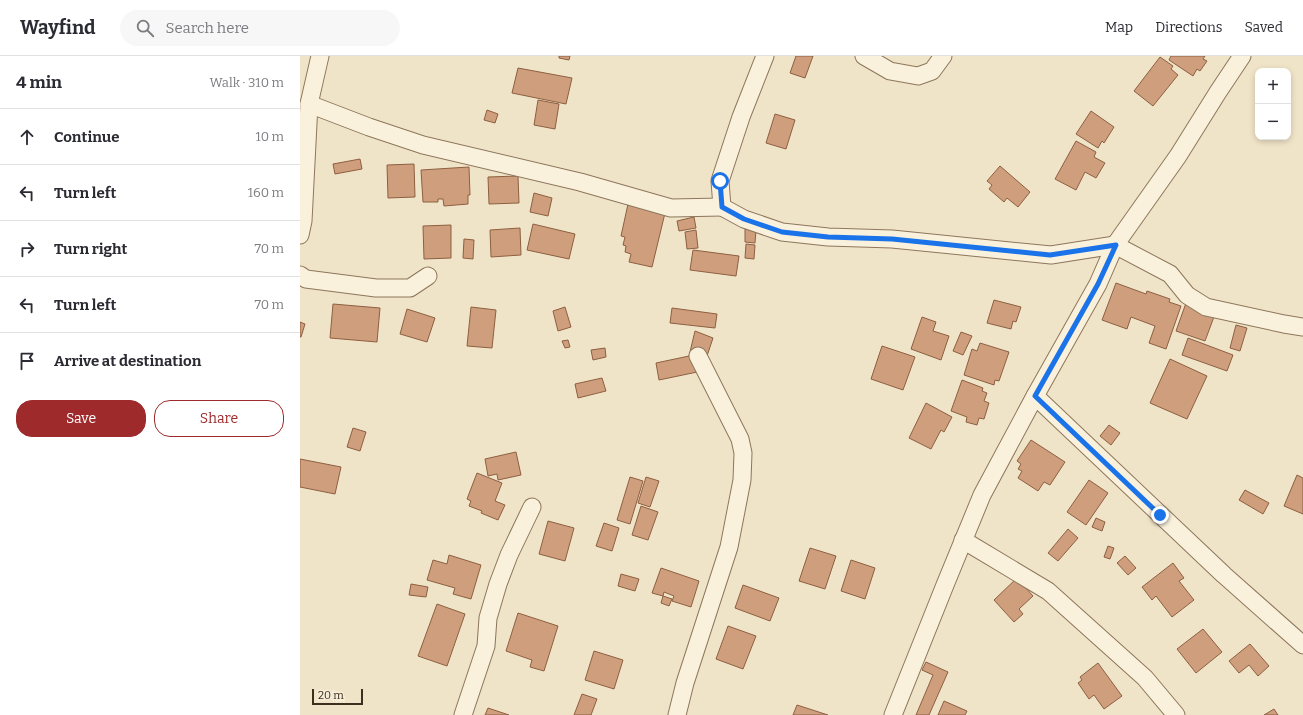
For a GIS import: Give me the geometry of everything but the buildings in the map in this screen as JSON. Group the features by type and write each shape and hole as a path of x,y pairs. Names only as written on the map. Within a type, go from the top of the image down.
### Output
{"street":[{"path":"300,235 303,221 310,104 320,56"},
{"path":"722,207 720,181 741,117 765,56"},
{"path":"864,56 890,71 918,76 932,71 943,56"},
{"path":"893,715 982,495 1035,396 1098,284 1116,245 1178,156 1242,56"},
{"path":"310,104 369,127 423,145 580,182 672,208 722,207 744,219 782,232 828,237 892,239 1050,255 1116,245 1170,274 1187,295 1206,307 1303,327"},
{"path":"300,275 306,279 376,288 410,288 428,276"},
{"path":"677,715 685,683 729,547 742,480 743,453 740,439 698,356"},
{"path":"1035,396 1224,575 1303,645"},
{"path":"463,715 486,646 488,618 498,584 509,555 532,507"},
{"path":"963,540 1048,591 1145,678 1176,715"}],"route":[{"path":"720,181 722,207 744,219 782,232 828,237 892,239 1050,255 1116,245 1098,284 1035,396 1160,515"}]}
